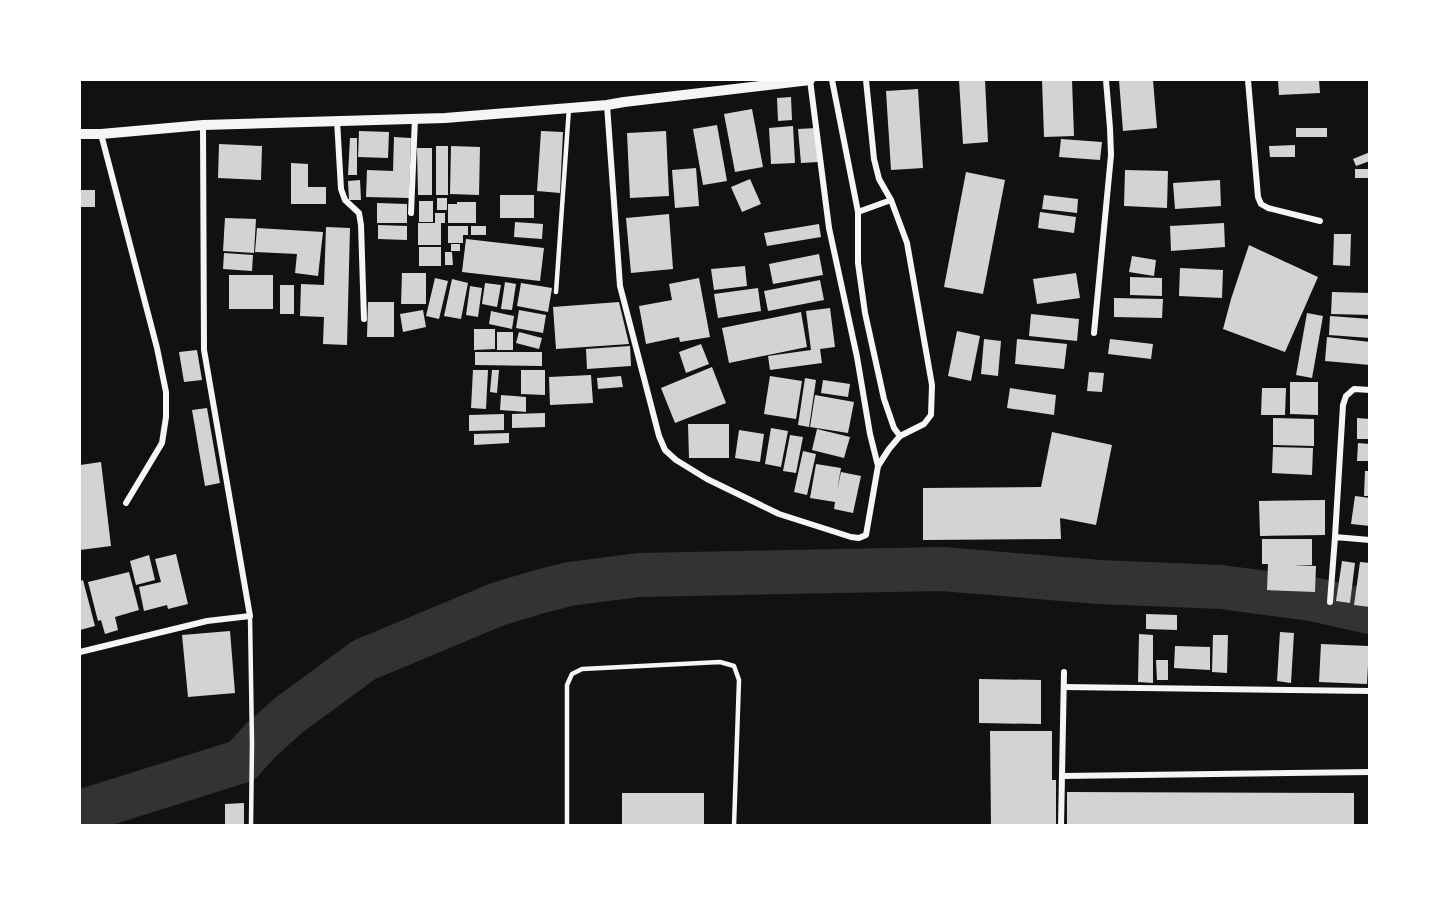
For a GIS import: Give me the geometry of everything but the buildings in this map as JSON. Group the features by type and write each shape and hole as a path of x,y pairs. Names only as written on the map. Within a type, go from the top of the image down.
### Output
{"street":[{"path":"80,134 203,125 445,118 607,105 810,80 829,228 855,345 870,434 878,466"},
{"path":"832,80 858,212 858,263 865,313 884,399 894,428 900,436"},
{"path":"607,105 620,286 659,436 665,450 676,460 707,479 779,514 860,538 866,535 878,466 900,436 924,424 931,415 932,385 907,243 891,200 879,179 874,159 866,80"},
{"path":"1094,333 1111,155 1106,80"},
{"path":"1248,80 1258,197 1261,204 1268,208 1320,221"},
{"path":"411,213 415,118"},
{"path":"337,120 341,189 345,200 359,213 361,225 364,319"},
{"path":"80,652 207,621 250,616 204,350 203,125"},
{"path":"101,134 158,348 166,392 166,417 162,442 126,503"},
{"path":"858,212 891,200"},
{"path":"1330,602 1343,405 1346,396 1354,389 1370,390"},
{"path":"1335,537 1370,540"},
{"path":"1061,825 1064,672"},
{"path":"1064,687 1370,692"},
{"path":"1062,776 1370,772"}],"lane":[{"path":"556,292 569,108"},
{"path":"250,616 251,825"},
{"path":"567,825 567,685 572,674 582,669 720,662 734,666 739,680 734,825"}],"waterway":[{"path":"80,812 242,761 289,715 364,660 498,604 569,584 639,575 942,569 1099,582 1221,587 1312,599 1370,612"}]}
